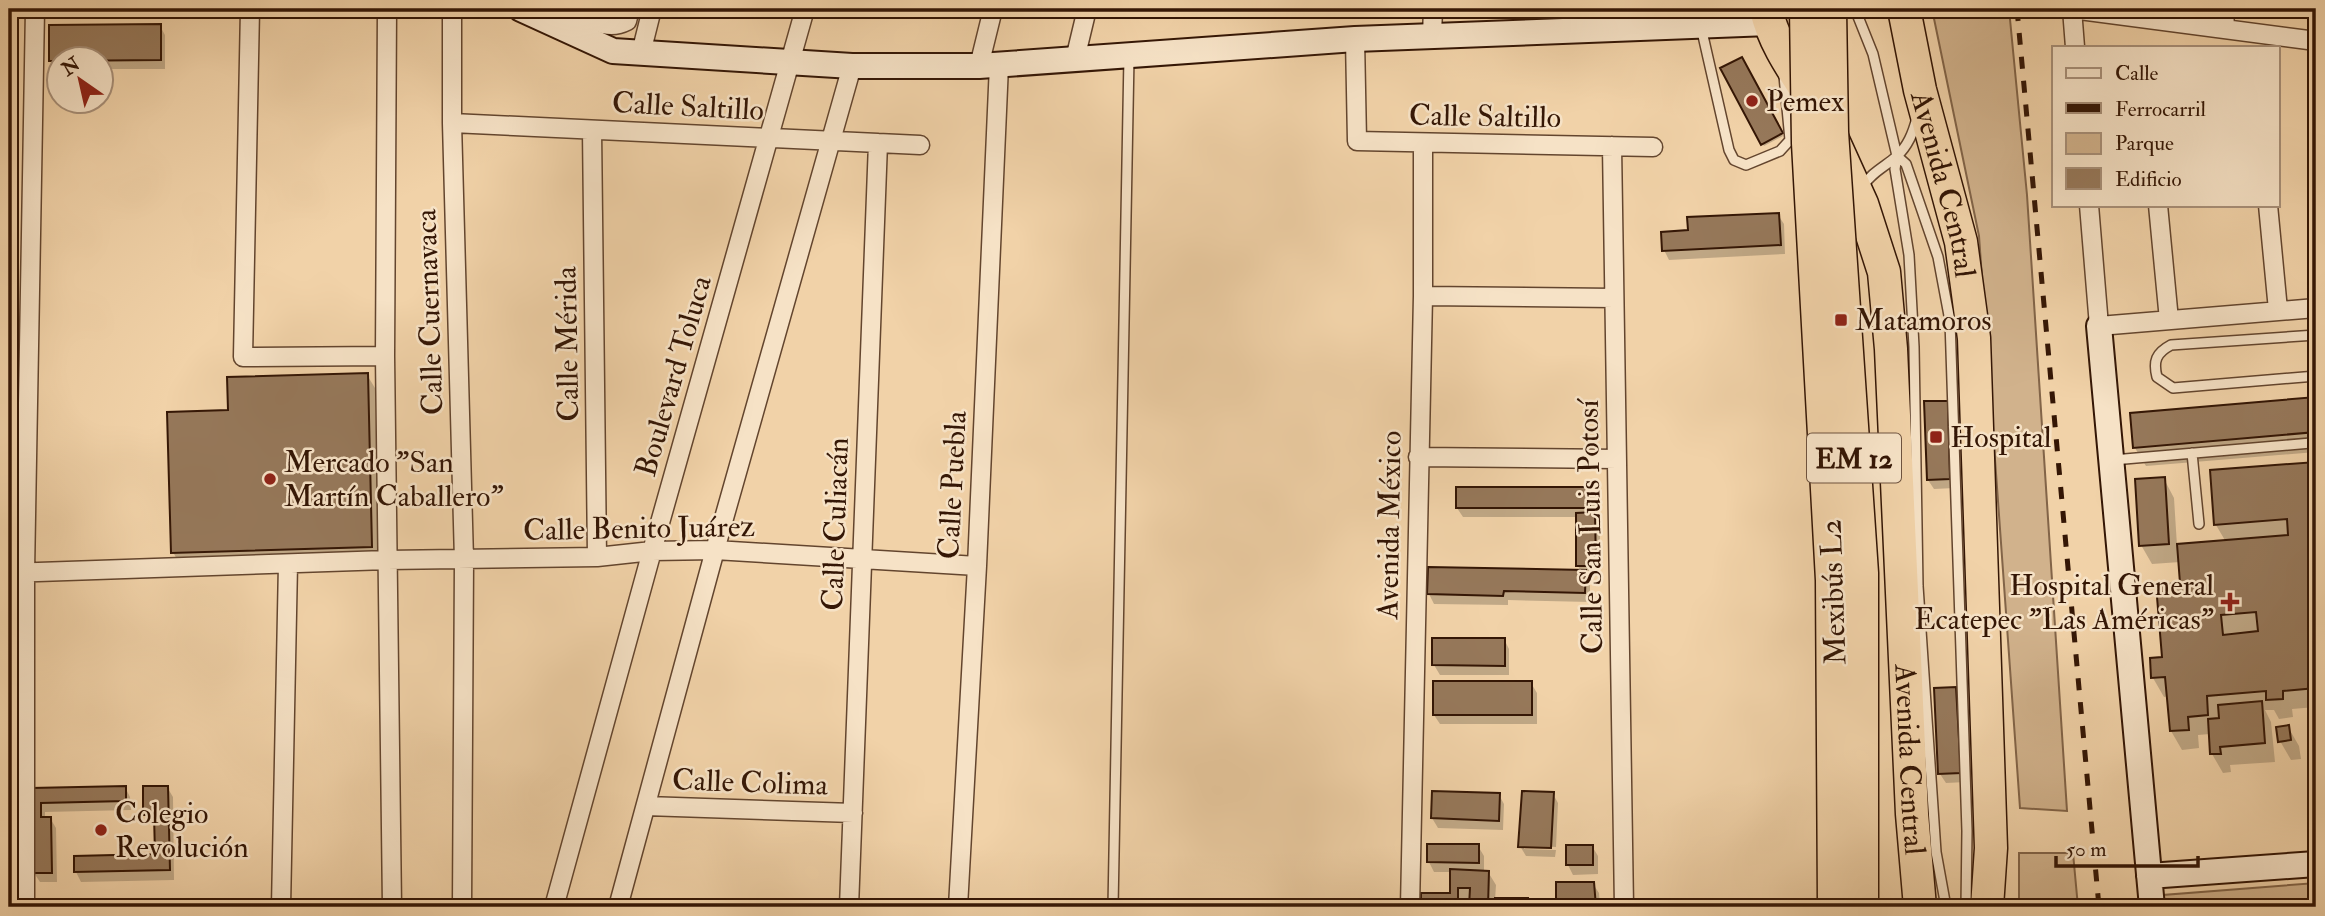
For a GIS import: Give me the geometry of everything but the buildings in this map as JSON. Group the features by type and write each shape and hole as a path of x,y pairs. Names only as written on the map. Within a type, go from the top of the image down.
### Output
{"highway":[{"name":"EM 12","path":"1806,9 1808,144 1832,580 1835,907"},
{"name":"EM 12","path":"1830,9 1832,132 1862,573 1864,907"},
{"name":"Avenida Central","path":"1904,9 1920,90 1961,242 1974,338 1991,848 1987,907"},
{"name":"Avenida Central","path":"1772,25 1818,107 1884,272 1891,349 1912,814 1920,907"}],"street":[{"path":"25,907 17,573 35,9"},
{"path":"250,9 243,357 385,356"},
{"path":"387,9 385,356 392,907"},
{"path":"521,9 613,51 852,66 989,65 1432,36 1701,25 1772,25"},
{"path":"570,9 603,25 616,27 627,21 630,9"},
{"path":"641,53 652,9"},
{"name":"Boulevard Toluca","path":"554,907 805,9"},
{"name":"Calle Puebla","path":"958,907 977,566 989,65 993,9"},
{"path":"1075,59 1087,9"},
{"path":"1432,36 1433,9"},
{"path":"2075,46 2072,9 2316,41"},
{"path":"2224,9 2225,28"},
{"name":"Calle Cuernavaca","path":"452,10 452,123 464,560 462,907"},
{"name":"Calle Saltillo","path":"1355,40 1357,141 1653,147"},
{"path":"618,907 852,66"},
{"name":"Calle Saltillo","path":"452,123 920,145"},
{"name":"Calle Mérida","path":"592,130 597,557"},
{"name":"Calle Culiacán","path":"849,907 878,143"},
{"name":"Avenida México","path":"1410,907 1423,296 1423,143"},
{"name":"Calle San Luis Potosí","path":"1612,146 1625,907"},
{"path":"2089,206 2152,907"},
{"path":"2158,206 2169,320"},
{"path":"2268,206 2278,310"},
{"path":"1423,296 1614,298"},
{"path":"2099,326 2316,308"},
{"path":"1418,457 1617,459"},
{"name":"Calle Benito Juárez","path":"17,573 597,557 652,551 715,551 977,566"},
{"path":"281,907 288,564"},
{"name":"Calle Colima","path":"646,806 853,813"},
{"path":"2149,876 2316,864"}],"lane":[{"path":"1855,9 1873,54 1897,156 1895,169 1909,256 1914,347 1918,586 1937,852 1946,907"},
{"path":"1701,25 1729,150 1734,160 1746,165 1780,151 1790,140 1772,25"},
{"path":"1112,907 1129,55"},
{"path":"1856,203 1864,183 1897,156 1911,139 1919,111 1920,90"},
{"path":"1897,156 1906,164 1938,257 1950,321 1967,831 1966,907"},
{"name":"Mexibús L2","path":"1851,257 1849,322 1864,907"},
{"path":"2316,335 2171,345 2161,350 2154,367 2157,377 2173,388 2316,376"},
{"path":"2111,460 2311,443"},
{"path":"2192,453 2199,524"}],"green space":[{"path":"1932,9 2009,9 2027,195 2067,811 2020,808 1979,236"},
{"path":"2019,853 2073,853 2078,907 2019,907"},
{"path":"2316,883 2316,907 2164,907 2163,895"}],"railway":[{"path":"2017,9 2099,907"}],"place":[{"name":"Pemex","path":"1752,101"},
{"name":"Matamoros","path":"1841,320"},
{"name":"Hospital","path":"1936,437"},
{"name":"Mercado \"San Martín Caballero\"","path":"270,479"},
{"name":"Hospital General Ecatepec \"Las Américas\"","path":"2230,602"},
{"name":"Colegio Revolución","path":"101,830"}]}
